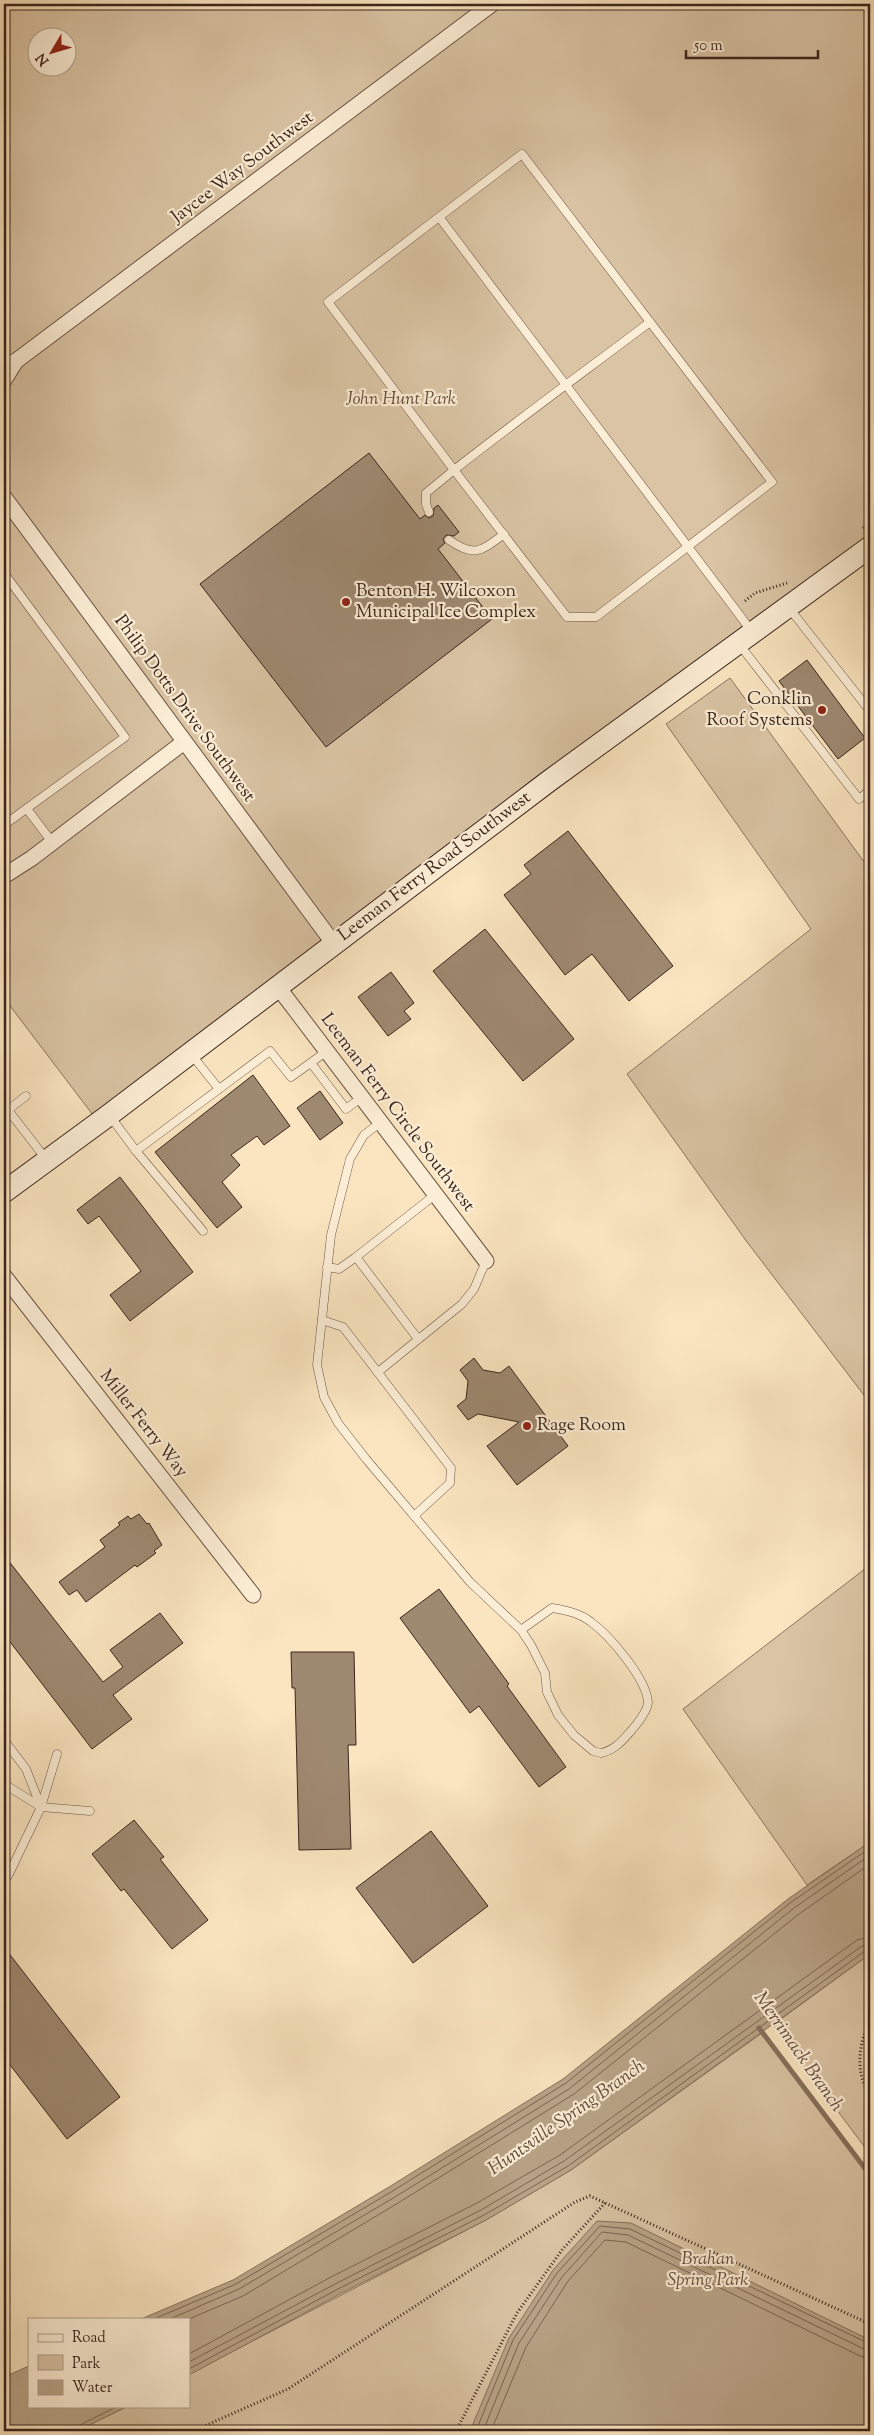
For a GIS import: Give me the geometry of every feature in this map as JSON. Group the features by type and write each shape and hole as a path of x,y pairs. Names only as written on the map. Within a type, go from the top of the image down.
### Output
{"street":[{"name":"Jaycee Way Southwest","path":"4,380 10,363 492,4"},
{"name":"Philip Dotts Drive Southwest","path":"4,497 334,944"},
{"name":"Leeman Ferry Road Southwest","path":"4,1192 191,1054 549,781 789,608 863,540"},
{"path":"4,876 184,742"},
{"name":"Leeman Ferry Circle Southwest","path":"278,987 486,1261"},
{"name":"Miller Ferry Way","path":"4,1276 253,1595"}],"lane":[{"path":"522,154 772,482 596,617 567,617 328,302 439,217 522,154"},
{"path":"439,217 735,610 746,639 859,799 870,790"},
{"path":"429,512 426,504 426,493 650,322"},
{"path":"449,540 463,550 474,551 486,547 504,534"},
{"path":"4,573 125,737 4,825"},
{"path":"789,608 870,712"},
{"path":"27,809 52,842"},
{"path":"136,1151 270,1051 291,1078 327,1051"},
{"path":"191,1054 219,1089"},
{"path":"311,1063 346,1109 362,1097"},
{"path":"26,1096 8,1110 47,1161"},
{"path":"109,1115 136,1151 203,1231"},
{"path":"381,1122 364,1135 350,1160 330,1235 317,1366 324,1397 338,1423 414,1516 470,1582 521,1630 532,1645 545,1673 547,1692 558,1716 574,1735 593,1751 601,1753 619,1744 639,1721 648,1704 644,1688 608,1638 591,1621 566,1610 552,1608 521,1630"},
{"path":"328,1267 339,1268 356,1257 436,1194"},
{"path":"356,1257 418,1339"},
{"path":"378,1372 462,1304 474,1289 486,1261"},
{"path":"322,1320 343,1327 451,1468 450,1483 414,1516"},
{"path":"4,1740 26,1769 41,1807"},
{"path":"8,1876 41,1807 57,1754"},
{"path":"4,1784 41,1807 90,1811"}],"path":[{"path":"863,540 870,523"},
{"path":"735,610 755,593 793,579"},
{"path":"870,2020 859,2053 864,2086 870,2096"},
{"path":"193,2431 288,2390 575,2202 590,2196 870,2324"},
{"path":"456,2431 517,2313 562,2250 605,2202"}],"green space":[{"name":"John Hunt Park","path":"4,4 870,4 870,547 99,1123 4,998"},
{"path":"730,678 870,870 870,1403 747,1242 627,1074 811,929 666,724"},
{"path":"870,1565 870,1842 807,1885 683,1709"},
{"path":"870,1954 870,2154 773,2025"},
{"name":"Brahan Spring Park","path":"762,2033 870,2175 870,2431 77,2431 124,2408 190,2408 190,2373 486,2220 571,2170"}],"water":[{"name":"Huntsville Spring Branch","path":"870,1842 870,1954 571,2170 486,2220 340,2294 190,2374 190,2318 143,2318 233,2280 389,2187 563,2079 788,1899"},
{"path":"597,2221 631,2223 870,2340 870,2431 470,2431 509,2338 553,2270"},
{"path":"28,2366 28,2408 124,2408 77,2431 4,2431 4,2377"}],"building":[{"name":"Benton H. Wilcoxon Municipal Ice Complex","path":"369,453 420,519 425,515 429,518 433,516 434,508 438,505 459,532 454,536 446,535 443,539 445,543 438,549 492,619 326,747 200,584"},
{"name":"Conklin Roof Systems","path":"807,660 865,738 838,759 779,681"},
{"path":"568,831 673,966 629,1001 592,954 565,975 504,895 531,874 524,865"},
{"path":"485,929 574,1039 523,1081 433,971"},
{"path":"391,972 414,1003 404,1011 411,1019 388,1036 358,997"},
{"path":"253,1075 290,1126 264,1145 257,1136 231,1155 240,1165 222,1182 242,1207 217,1228 155,1152"},
{"path":"320,1091 343,1123 320,1140 297,1108"},
{"path":"120,1177 193,1272 130,1321 110,1295 141,1271 99,1216 88,1224 77,1210"},
{"name":"Rage Room","path":"474,1358 483,1370 500,1373 509,1366 568,1446 517,1485 487,1446 519,1422 478,1414 468,1420 457,1406 466,1399 468,1381 460,1370"},
{"path":"139,1514 147,1524 149,1523 162,1545 154,1551 156,1553 137,1567 135,1565 86,1602 77,1590 69,1595 59,1582 105,1547 100,1540 120,1525 118,1523 128,1516 131,1519"},
{"path":"4,1555 103,1682 123,1667 110,1650 160,1613 183,1643 113,1695 132,1719 92,1749 4,1634"},
{"path":"439,1589 509,1684 507,1686 566,1767 539,1787 479,1706 470,1713 400,1618"},
{"path":"291,1652 354,1652 356,1745 348,1745 351,1849 299,1850 295,1688 292,1688"},
{"path":"134,1820 164,1857 160,1859 208,1920 172,1949 124,1889 121,1891 92,1854"},
{"path":"431,1831 488,1906 413,1963 356,1888"},
{"path":"4,1947 120,2097 67,2139 4,2057"}],"waterway":[{"name":"Merrimack Branch","path":"759,2028 870,2175"}],"place":[{"name":"Benton H. Wilcoxon Municipal Ice Complex","path":"346,602"},
{"name":"Conklin Roof Systems","path":"822,710"},
{"name":"Rage Room","path":"527,1426"}]}
